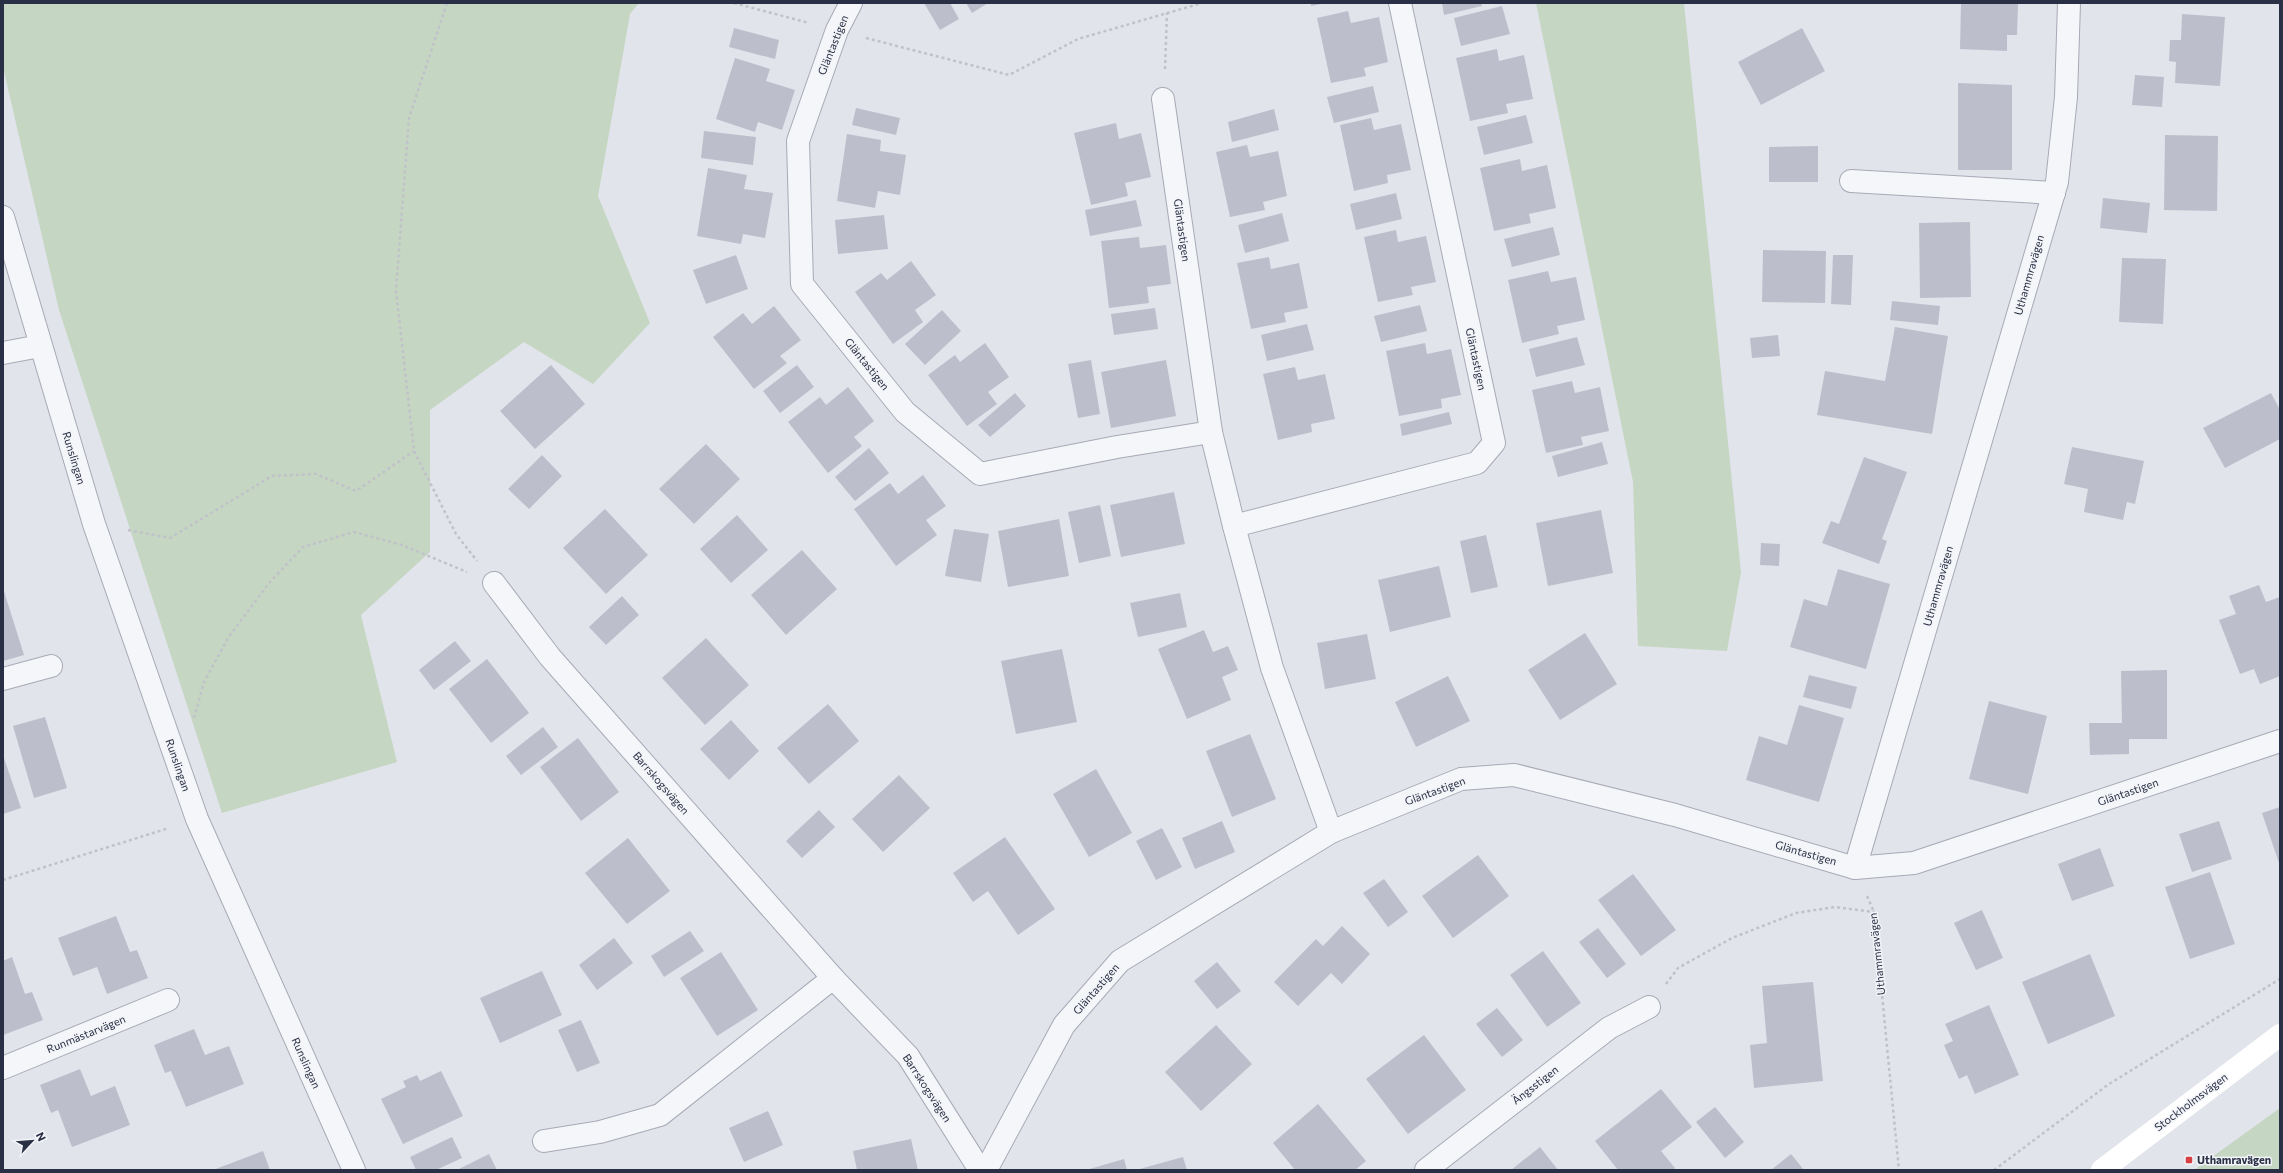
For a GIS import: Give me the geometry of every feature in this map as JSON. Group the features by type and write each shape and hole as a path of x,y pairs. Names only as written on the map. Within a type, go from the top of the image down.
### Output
{"main road":[{"name":"Stockholmsvägen","path":"2102,1170 2280,1035"}],"street":[{"name":"Gläntastigen","path":"851,3 837,30 798,141 802,284 905,412 980,474 1116,447 1211,432"},
{"name":"Gläntastigen","path":"1234,526 1477,463 1494,443 1400,3"},
{"name":"Uthammravägen","path":"1855,868 2054,193 2066,97 2069,3"},
{"name":"Gläntastigen","path":"1163,99 1211,432 1234,526 1272,668 1331,832"},
{"path":"1851,181 2054,193"},
{"name":"Runslingan","path":"3,217 94,524 197,819 354,1170"},
{"path":"3,353 40,346"},
{"name":"Barrskogsvägen","path":"494,583 550,657 833,978 908,1056 980,1170"},
{"path":"3,679 51,666"},
{"name":"Gläntastigen","path":"986,1170 1064,1025 1120,961 1331,832 1461,779 1514,774 1675,815 1855,868 1914,863 2280,741"},
{"path":"544,1141 600,1132 660,1115 833,978"},
{"name":"Runmästarvägen","path":"3,1068 168,1000"},
{"name":"Ängsstigen","path":"1426,1170 1609,1028 1649,1007"}],"path":[{"path":"447,3 409,118 396,290 414,451 456,534 494,583"},
{"path":"734,3 1010,75 1078,39 1202,3"},
{"path":"1163,99 1167,14"},
{"path":"94,524 170,538 272,476 316,474 356,492 414,451"},
{"path":"192,725 204,682 228,638 269,583 303,548 354,532 402,545 494,583"},
{"path":"3,880 197,819"},
{"name":"Uthammravägen","path":"1855,868 1874,912 1899,1170"},
{"path":"1649,1007 1678,968 1732,938 1796,913 1835,907 1874,912"},
{"path":"1994,1170 2109,1084 2280,979"}],"green space":[{"path":"3,3 639,3 630,14 598,196 650,323 593,384 524,342 430,410 430,552 361,615 397,762 222,813 59,310 3,67"},
{"path":"1536,3 1684,3 1741,572 1727,651 1638,646 1633,482"},
{"path":"2280,1108 2280,1170 2194,1170"}],"building":[{"path":"924,3 950,3 959,19 940,30"},
{"path":"966,3 988,3 972,13"},
{"path":"1311,3 1321,3 1321,4 1311,6"},
{"path":"1442,3 1481,3 1482,6 1444,15"},
{"path":"1961,3 2018,4 2017,35 2007,35 2007,51 1960,49"},
{"path":"1502,6 1510,34 1461,46 1454,18"},
{"path":"1348,11 1351,23 1379,17 1388,62 1364,68 1366,76 1331,83 1317,18"},
{"path":"2182,14 2225,17 2220,86 2175,83 2176,62 2169,61 2170,40 2181,40"},
{"path":"734,28 779,40 775,59 729,47"},
{"path":"1802,28 1825,71 1761,105 1738,62"},
{"path":"1497,49 1499,61 1524,55 1533,99 1506,104 1508,113 1470,121 1456,58"},
{"path":"735,58 770,69 766,81 795,90 782,130 758,122 755,132 716,119"},
{"path":"2135,75 2164,77 2162,107 2132,105"},
{"path":"1958,83 2012,85 2012,170 1958,170"},
{"path":"1373,86 1379,112 1334,123 1327,97"},
{"path":"856,108 900,118 896,135 852,125"},
{"path":"1274,109 1279,130 1232,142 1228,122"},
{"path":"1526,115 1533,143 1484,155 1477,127"},
{"path":"1371,118 1374,130 1401,124 1411,170 1387,175 1388,183 1354,191 1340,125"},
{"path":"1116,123 1119,139 1141,133 1151,177 1125,183 1128,196 1091,205 1074,133"},
{"path":"704,131 756,137 753,165 701,158"},
{"path":"847,134 881,140 880,151 906,155 900,195 878,191 875,208 837,201"},
{"path":"2165,135 2218,136 2217,211 2164,210"},
{"path":"1247,145 1250,157 1278,151 1287,196 1263,202 1265,210 1230,217 1216,152"},
{"path":"1818,146 1818,182 1769,182 1769,147"},
{"path":"1520,159 1522,171 1547,165 1556,208 1529,214 1531,223 1494,231 1480,168"},
{"path":"708,168 747,175 744,189 773,193 765,238 743,234 741,244 697,236"},
{"path":"1396,193 1402,219 1356,230 1350,204"},
{"path":"2103,198 2150,203 2147,233 2100,228"},
{"path":"1136,200 1142,226 1090,236 1085,210"},
{"path":"1282,213 1289,241 1245,253 1238,225"},
{"path":"884,215 888,249 838,254 835,220"},
{"path":"1970,222 1971,297 1920,298 1919,223"},
{"path":"1553,227 1560,255 1512,267 1504,239"},
{"path":"1396,230 1398,242 1426,236 1436,282 1411,287 1413,295 1378,302 1364,237"},
{"path":"1139,237 1140,248 1166,245 1171,284 1147,287 1149,303 1109,308 1101,241"},
{"path":"1763,250 1826,251 1825,303 1762,302"},
{"path":"736,255 748,289 706,304 693,270"},
{"path":"1833,255 1853,255 1851,305 1831,304"},
{"path":"1269,257 1271,269 1299,263 1308,308 1284,313 1286,322 1251,329 1237,263"},
{"path":"2122,258 2166,259 2163,324 2119,322"},
{"path":"911,261 936,295 915,310 923,322 893,344 855,292 881,273 887,280"},
{"path":"1548,271 1551,282 1576,277 1585,320 1557,326 1559,334 1522,343 1508,280"},
{"path":"1892,301 1940,306 1938,325 1890,320"},
{"path":"1420,305 1427,331 1381,342 1374,316"},
{"path":"774,306 801,340 780,356 787,363 754,389 713,337 743,313 752,324"},
{"path":"1155,308 1158,329 1114,335 1111,314"},
{"path":"942,310 961,331 925,365 905,344"},
{"path":"1307,324 1314,350 1267,361 1261,335"},
{"path":"1895,327 1948,336 1932,434 1817,415 1825,371 1885,381"},
{"path":"1778,335 1780,356 1752,358 1750,338"},
{"path":"1577,337 1585,365 1536,377 1529,349"},
{"path":"985,343 1009,377 988,392 997,404 967,426 928,375 955,355 960,362"},
{"path":"1425,343 1427,354 1451,349 1461,395 1441,399 1442,408 1399,416 1386,351"},
{"path":"1091,360 1100,414 1078,418 1068,364"},
{"path":"1166,360 1176,416 1111,428 1101,372"},
{"path":"551,365 585,404 535,449 500,411"},
{"path":"797,365 814,387 780,413 763,391"},
{"path":"1295,367 1298,380 1325,374 1335,419 1311,424 1312,432 1278,440 1263,374"},
{"path":"1572,381 1575,393 1600,387 1609,431 1581,437 1583,445 1546,453 1532,390"},
{"path":"848,387 874,421 854,437 862,446 828,473 788,422 820,397 826,405"},
{"path":"1015,393 1026,406 990,437 978,425"},
{"path":"2271,393 2280,410 2280,439 2225,468 2203,428"},
{"path":"1449,412 1452,424 1402,436 1400,424"},
{"path":"1602,442 1608,464 1558,477 1552,456"},
{"path":"706,444 740,479 694,524 659,489"},
{"path":"2072,447 2144,461 2135,504 2127,502 2123,520 2084,512 2088,489 2064,484"},
{"path":"869,448 889,473 855,501 835,477"},
{"path":"542,455 562,476 529,509 508,489"},
{"path":"1864,457 1907,472 1882,539 1887,541 1879,564 1822,543 1831,521 1839,524"},
{"path":"923,475 946,506 926,520 937,535 896,566 854,509 890,483 898,494"},
{"path":"1174,492 1185,544 1121,557 1110,505"},
{"path":"1100,505 1111,556 1079,563 1068,512"},
{"path":"605,509 648,555 606,594 563,548"},
{"path":"1601,510 1613,573 1548,586 1536,523"},
{"path":"737,515 768,550 731,583 700,549"},
{"path":"1059,519 1069,576 1008,587 998,531"},
{"path":"954,529 989,534 981,582 945,576"},
{"path":"1486,535 1498,587 1471,593 1460,541"},
{"path":"1761,543 1780,544 1779,566 1760,565"},
{"path":"802,550 837,589 786,635 751,595"},
{"path":"1439,566 1451,617 1390,632 1378,580"},
{"path":"1838,569 1890,584 1866,669 1790,647 1804,599 1827,606"},
{"path":"2259,585 2266,602 2280,597 2280,676 2260,684 2254,669 2240,674 2219,620 2236,614 2229,596"},
{"path":"3,588 24,655 3,661"},
{"path":"1180,593 1187,627 1138,637 1130,603"},
{"path":"622,596 639,615 606,645 589,627"},
{"path":"1204,630 1213,652 1228,646 1238,670 1222,677 1231,700 1187,719 1158,649"},
{"path":"1585,633 1617,684 1560,720 1528,670"},
{"path":"1367,634 1376,679 1325,689 1317,643"},
{"path":"706,638 749,685 705,725 662,678"},
{"path":"455,641 471,661 434,690 419,670"},
{"path":"1062,649 1077,722 1016,734 1001,661"},
{"path":"487,659 529,713 491,743 449,689"},
{"path":"2167,670 2167,739 2129,739 2129,754 2090,755 2089,723 2122,723 2121,671"},
{"path":"1809,675 1857,687 1851,709 1803,697"},
{"path":"1448,676 1470,721 1416,747 1395,702"},
{"path":"1989,701 2047,716 2028,794 1969,779"},
{"path":"828,704 859,741 809,784 777,748"},
{"path":"1799,705 1844,718 1819,802 1746,780 1759,736 1787,745"},
{"path":"45,717 67,788 34,798 13,726"},
{"path":"731,720 759,751 729,780 700,749"},
{"path":"543,727 558,747 521,775 506,756"},
{"path":"1250,734 1276,799 1232,817 1206,751"},
{"path":"578,738 619,792 581,821 540,767"},
{"path":"3,755 21,808 3,814"},
{"path":"1096,769 1132,833 1089,857 1053,794"},
{"path":"899,775 930,808 883,852 852,819"},
{"path":"2280,807 2280,866 2262,813"},
{"path":"819,810 835,827 802,858 786,841"},
{"path":"1222,821 1235,852 1195,869 1182,838"},
{"path":"2219,821 2232,859 2192,872 2179,834"},
{"path":"1162,828 1182,867 1156,880 1136,841"},
{"path":"1005,837 1055,909 1018,935 988,891 973,902 953,873"},
{"path":"628,838 670,891 627,924 585,873"},
{"path":"2100,848 2114,886 2072,901 2058,864"},
{"path":"1478,855 1509,896 1453,938 1422,896"},
{"path":"2210,872 2235,944 2190,959 2165,887"},
{"path":"1633,874 1676,930 1641,956 1598,900"},
{"path":"1384,879 1408,912 1388,927 1363,893"},
{"path":"1982,910 2003,958 1976,970 1954,923"},
{"path":"116,916 130,952 137,950 148,978 107,994 97,967 73,976 58,938"},
{"path":"1342,926 1370,954 1342,984 1331,973 1298,1006 1274,982 1316,939 1323,946"},
{"path":"1598,928 1626,964 1607,978 1579,942"},
{"path":"690,931 704,951 664,977 651,956"},
{"path":"614,938 633,963 597,990 579,965"},
{"path":"1543,951 1581,1003 1547,1027 1510,975"},
{"path":"721,952 758,1010 717,1036 680,978"},
{"path":"2090,954 2115,1016 2048,1044 2022,982"},
{"path":"12,957 25,994 32,992 43,1020 3,1035 3,961"},
{"path":"1217,962 1241,991 1217,1009 1194,981"},
{"path":"542,971 562,1015 500,1043 480,998"},
{"path":"1813,982 1823,1081 1754,1088 1750,1045 1767,1043 1762,986"},
{"path":"1989,1005 2019,1075 1975,1094 1967,1075 1959,1079 1944,1045 1953,1041 1945,1024"},
{"path":"1497,1008 1523,1040 1502,1057 1476,1024"},
{"path":"581,1020 600,1063 577,1072 558,1030"},
{"path":"1216,1025 1252,1064 1201,1111 1165,1072"},
{"path":"194,1029 205,1055 229,1046 244,1084 186,1107 171,1071 165,1073 154,1045"},
{"path":"1424,1035 1466,1090 1408,1134 1366,1079"},
{"path":"80,1069 91,1096 115,1086 130,1125 72,1147 58,1110 51,1113 40,1085"},
{"path":"441,1071 463,1116 403,1144 381,1099 406,1087 403,1081 417,1075 420,1081"},
{"path":"1661,1089 1692,1127 1661,1151 1675,1168 1673,1170 1618,1170 1595,1141"},
{"path":"1318,1104 1366,1161 1355,1170 1295,1170 1273,1143"},
{"path":"1715,1107 1744,1142 1725,1158 1696,1122"},
{"path":"768,1111 783,1145 744,1162 729,1128"},
{"path":"452,1137 462,1158 436,1170 416,1170 410,1157"},
{"path":"911,1139 918,1170 857,1170 853,1151"},
{"path":"1540,1147 1558,1170 1511,1170"},
{"path":"263,1151 270,1170 213,1170"},
{"path":"489,1154 497,1170 457,1170"},
{"path":"1791,1154 1804,1170 1771,1170"},
{"path":"1183,1157 1187,1170 1136,1170"},
{"path":"1124,1159 1127,1170 1086,1170"}],"place":[{"name":"Uthamravägen","path":"2189,1160"}]}
